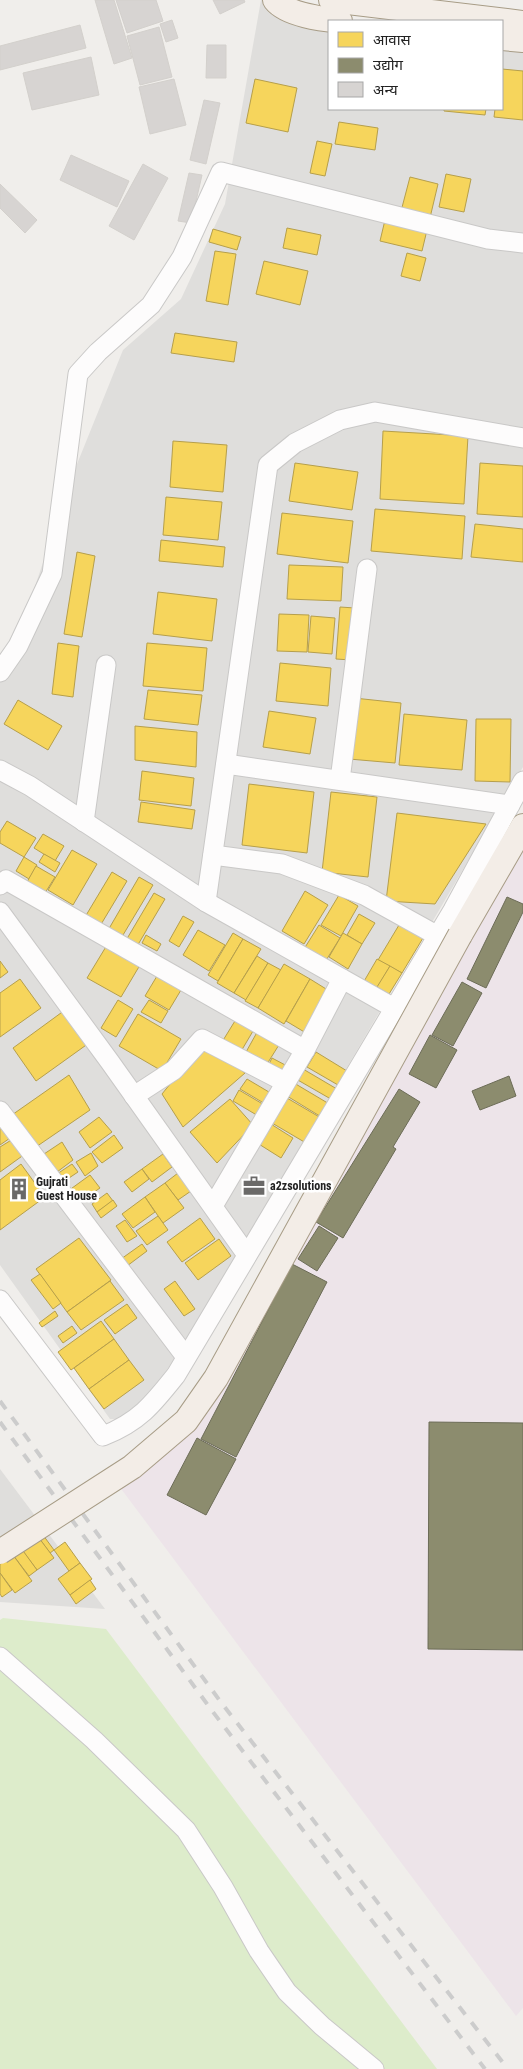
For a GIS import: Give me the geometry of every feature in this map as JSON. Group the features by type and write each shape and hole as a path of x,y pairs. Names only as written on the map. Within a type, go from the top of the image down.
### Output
{"main road":[{"path":"275,0 289,9 314,18 331,20"},
{"path":"331,0 496,20"},
{"path":"503,21 523,23"},
{"path":"503,38 523,40"},
{"path":"0,1552 132,1467 186,1421 216,1378 449,936 523,826"}],"street":[{"path":"0,672 18,646 52,574 78,374 98,352 150,305 182,257 221,172 488,239 523,243"},
{"path":"206,902 268,465 295,444 340,420 375,412 523,438"},
{"path":"340,780 366,569"},
{"path":"84,822 106,665"},
{"path":"226,764 510,805"},
{"path":"0,770 30,786 206,902 394,1008"},
{"path":"0,1300 103,1436 122,1429 149,1408 176,1375 394,1008 449,936 523,781"},
{"path":"213,855 282,864 364,895 449,936"},
{"path":"0,885 6,880 305,1050"},
{"path":"1,916 134,1096 246,1255"},
{"path":"212,1206 305,1050 342,979"},
{"path":"134,1096 174,1070 202,1039 285,1082"},
{"path":"0,1111 186,1357"},
{"path":"0,1657 94,1740 186,1830 223,1887 259,1952 286,1992 374,2069"}],"shaded area":[{"path":"261,0 274,0 328,22 328,110 503,110 503,33 523,36 523,767 210,1301 153,1392 118,1419 110,1419 0,1265 0,664 7,669 73,474 123,350 181,299 225,204"},
{"path":"523,846 523,2008 516,2016 116,1482 162,1453"},
{"path":"0,1469 105,1609 0,1602"}],"green space":[{"path":"3,1618 106,1629 437,2069 0,2069 0,1620"}],"building: आवास":[{"path":"503,69 523,71 523,120 494,117 495,110 503,110"},
{"path":"255,79 297,88 288,132 246,123"},
{"path":"444,110 486,110 485,115"},
{"path":"339,122 378,128 375,150 335,144"},
{"path":"317,141 332,144 325,176 310,173"},
{"path":"446,174 471,179 464,212 439,207"},
{"path":"410,177 438,184 429,222 400,215"},
{"path":"385,220 427,230 422,251 380,241"},
{"path":"287,228 321,235 317,255 283,248"},
{"path":"213,229 241,237 237,250 209,242"},
{"path":"215,251 236,254 228,305 206,301"},
{"path":"407,253 426,258 420,281 401,276"},
{"path":"264,261 308,271 300,305 256,294"},
{"path":"175,333 237,342 234,362 171,353"},
{"path":"383,431 468,436 464,504 380,499"},
{"path":"173,441 227,445 223,492 170,487"},
{"path":"295,463 358,472 352,510 289,501"},
{"path":"480,463 523,466 523,517 477,514"},
{"path":"166,497 222,502 218,540 163,535"},
{"path":"375,509 465,516 462,559 371,551"},
{"path":"282,513 353,521 348,563 277,554"},
{"path":"475,524 523,529 523,562 471,557"},
{"path":"161,540 225,547 223,567 159,561"},
{"path":"77,552 95,556 82,637 64,634"},
{"path":"289,565 343,567 341,601 287,599"},
{"path":"158,592 217,599 212,641 153,634"},
{"path":"340,607 355,608 351,660 336,659"},
{"path":"279,614 309,615 307,652 277,651"},
{"path":"311,616 335,618 332,654 308,652"},
{"path":"58,643 79,646 73,697 52,694"},
{"path":"147,643 207,648 203,691 143,686"},
{"path":"280,663 331,668 328,706 276,701"},
{"path":"148,690 202,695 198,725 144,719"},
{"path":"354,698 401,703 395,763 349,759"},
{"path":"18,700 62,726 48,750 4,724"},
{"path":"269,711 316,718 310,754 263,747"},
{"path":"404,714 467,720 462,770 399,765"},
{"path":"476,719 511,719 510,782 475,781"},
{"path":"135,726 197,732 196,767 135,760"},
{"path":"142,771 194,778 191,806 139,800"},
{"path":"249,784 314,792 307,853 242,845"},
{"path":"331,792 377,797 368,877 322,872"},
{"path":"141,802 195,810 192,829 138,822"},
{"path":"397,813 486,824 435,904 386,901"},
{"path":"7,821 36,838 24,857 0,843 0,832"},
{"path":"43,834 64,846 55,861 34,848"},
{"path":"72,850 97,864 73,905 48,890"},
{"path":"44,854 60,863 55,872 39,862"},
{"path":"24,857 37,865 29,879 16,871"},
{"path":"36,866 55,877 45,893 27,882"},
{"path":"112,872 127,881 100,926 85,917"},
{"path":"139,877 153,885 120,940 107,932"},
{"path":"305,891 328,905 304,944 282,931"},
{"path":"154,893 165,899 136,948 125,942"},
{"path":"339,895 358,906 341,936 321,925"},
{"path":"359,914 375,923 362,944 347,935"},
{"path":"183,916 194,922 179,947 169,941"},
{"path":"402,920 426,933 402,973 378,960"},
{"path":"319,925 340,938 325,962 304,949"},
{"path":"198,930 225,945 209,971 183,955"},
{"path":"233,933 243,939 218,981 208,975"},
{"path":"343,933 362,944 348,969 329,957"},
{"path":"146,935 161,944 157,951 142,943"},
{"path":"243,939 261,949 234,993 217,983"},
{"path":"107,945 140,965 121,997 87,978"},
{"path":"257,956 268,963 246,1000 234,993"},
{"path":"377,959 390,966 376,990 363,983"},
{"path":"0,961 8,972 0,978"},
{"path":"268,963 281,970 258,1008 245,1001"},
{"path":"284,964 310,979 284,1024 258,1008"},
{"path":"390,966 402,973 389,994 377,987"},
{"path":"157,976 181,990 169,1010 145,996"},
{"path":"20,979 41,1008 0,1037 0,993"},
{"path":"310,979 331,992 306,1033 286,1021"},
{"path":"118,1000 133,1009 116,1037 101,1028"},
{"path":"149,1000 168,1011 161,1023 141,1012"},
{"path":"65,1010 89,1043 36,1081 13,1048"},
{"path":"138,1014 181,1039 162,1071 119,1046"},
{"path":"238,1016 256,1026 240,1053 222,1042"},
{"path":"260,1027 282,1040 267,1064 246,1052"},
{"path":"204,1042 245,1073 183,1127 162,1094"},
{"path":"316,1052 347,1071 338,1085 307,1067"},
{"path":"272,1058 289,1067 285,1074 269,1064"},
{"path":"303,1069 342,1092 336,1102 296,1079"},
{"path":"69,1075 90,1110 33,1149 9,1117"},
{"path":"247,1079 274,1095 267,1105 240,1089"},
{"path":"294,1083 331,1105 323,1118 287,1096"},
{"path":"239,1090 266,1106 260,1117 233,1101"},
{"path":"287,1098 321,1118 306,1143 272,1123"},
{"path":"230,1099 253,1125 217,1163 190,1132"},
{"path":"99,1117 112,1132 90,1148 79,1132"},
{"path":"0,1118 13,1136 0,1145"},
{"path":"266,1121 293,1138 281,1158 254,1141"},
{"path":"114,1135 123,1148 102,1163 92,1152"},
{"path":"13,1139 25,1154 0,1172 0,1147"},
{"path":"62,1142 73,1160 53,1175 41,1156"},
{"path":"91,1153 98,1166 85,1176 76,1162"},
{"path":"163,1154 172,1167 152,1182 142,1169"},
{"name":"Gujrati Guest House","path":"21,1164 45,1197 0,1230 0,1180"},
{"path":"72,1164 78,1172 60,1184 54,1176"},
{"path":"142,1169 149,1179 132,1192 124,1182"},
{"path":"178,1173 191,1191 178,1200 165,1183"},
{"path":"90,1175 100,1188 77,1204 68,1191"},
{"path":"165,1183 184,1208 163,1223 145,1197"},
{"path":"107,1193 113,1201 97,1212 92,1204"},
{"path":"145,1197 155,1212 133,1228 122,1214"},
{"path":"113,1200 117,1206 101,1218 97,1212"},
{"path":"158,1216 168,1230 147,1245 136,1231"},
{"path":"200,1218 215,1239 182,1262 167,1242"},
{"path":"125,1220 137,1236 127,1242 116,1226"},
{"path":"79,1238 111,1280 67,1312 36,1269"},
{"path":"219,1239 231,1256 198,1280 185,1263"},
{"path":"142,1244 147,1251 127,1266 121,1259"},
{"path":"40,1274 61,1303 53,1309 31,1280"},
{"path":"110,1281 124,1300 81,1330 67,1312"},
{"path":"175,1281 195,1309 184,1316 164,1289"},
{"path":"127,1304 137,1318 115,1334 104,1320"},
{"path":"55,1311 58,1316 42,1327 39,1323"},
{"path":"101,1321 114,1339 71,1370 58,1352"},
{"path":"72,1326 77,1333 63,1343 58,1336"},
{"path":"114,1339 129,1360 89,1389 74,1368"},
{"path":"129,1360 144,1380 104,1409 89,1389"},
{"path":"43,1535 54,1550 50,1553 39,1538"},
{"path":"39,1538 54,1558 37,1570 22,1550"},
{"path":"65,1542 80,1563 69,1571 54,1550"},
{"path":"21,1548 37,1570 29,1576 13,1555"},
{"path":"13,1555 32,1581 15,1593 0,1573 0,1564"},
{"path":"80,1563 92,1579 70,1595 58,1579"},
{"path":"0,1573 12,1590 2,1597 0,1594"},
{"path":"90,1580 96,1589 76,1604 70,1595"}],"building: उद्योग":[{"path":"507,897 523,904 523,912 486,988 467,979"},
{"path":"462,982 482,993 453,1046 432,1035"},
{"path":"430,1035 457,1050 436,1088 409,1074"},
{"path":"509,1076 516,1096 480,1110 472,1091"},
{"path":"399,1089 420,1102 393,1147 396,1149 343,1238 316,1222"},
{"path":"319,1226 338,1238 317,1271 298,1259"},
{"path":"292,1264 327,1282 236,1457 201,1439"},
{"path":"429,1422 523,1423 523,1650 428,1649"},
{"path":"197,1438 236,1459 206,1515 167,1495"}],"building: अन्य":[{"path":"95,0 114,0 132,58 114,64"},
{"path":"116,0 156,0 163,21 127,33"},
{"path":"213,0 244,0 245,2 220,14"},
{"path":"172,20 178,38 166,42 160,24"},
{"path":"80,25 86,48 0,70 0,46"},
{"path":"159,27 172,77 140,85 127,36"},
{"path":"207,45 226,45 226,78 206,78"},
{"path":"91,57 99,95 32,110 23,73"},
{"path":"174,79 186,125 150,134 139,87"},
{"path":"204,100 220,103 206,164 190,160"},
{"path":"71,155 129,181 117,207 60,180"},
{"path":"143,164 168,178 134,240 109,226"},
{"path":"189,173 202,175 191,223 178,221"},
{"path":"0,184 37,220 25,233 0,208"}],"railway":[{"path":"0,1401 223,1705 508,2069"},
{"path":"0,1422 213,1712 485,2069"}],"place":[{"name":"a2zsolutions","path":"254,1186"},
{"name":"Gujrati Guest House","path":"19,1189"}]}
